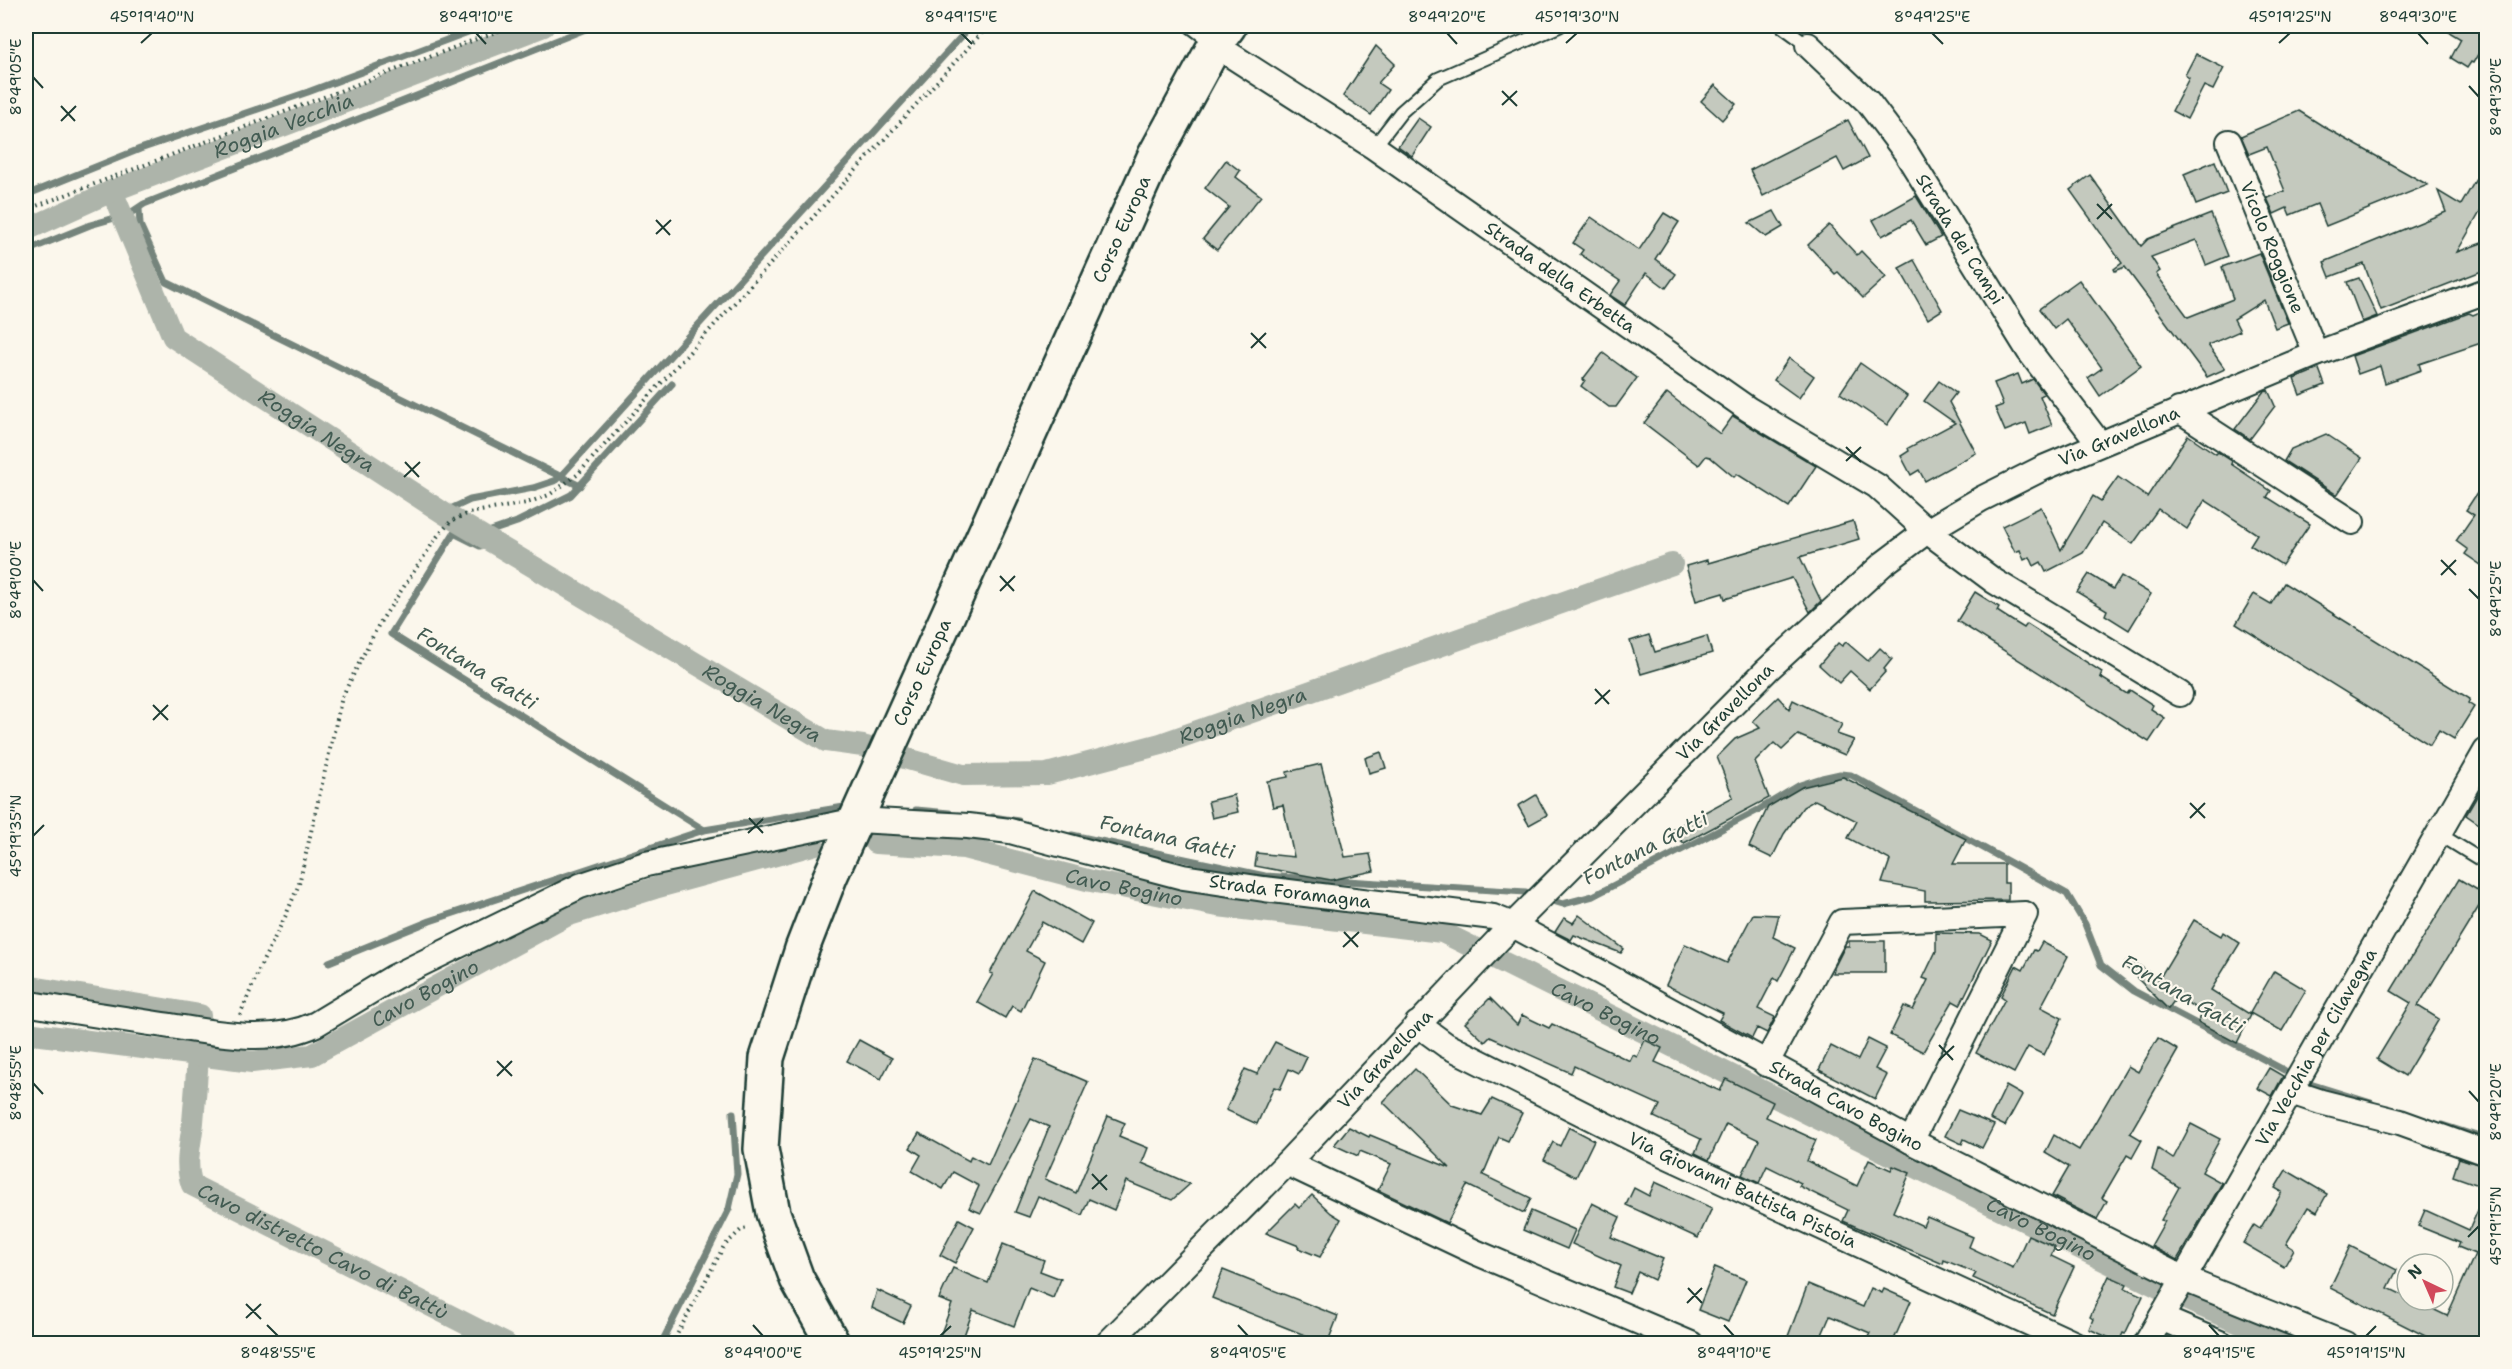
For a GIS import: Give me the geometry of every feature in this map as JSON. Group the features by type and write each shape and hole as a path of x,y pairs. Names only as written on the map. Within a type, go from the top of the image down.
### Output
{"main road":[{"name":"Corso Europa","path":"833,1344 797,1279 778,1226 762,1149 767,1058 806,939 830,877 1212,32"}],"street":[{"name":"Strada della Erbetta","path":"1212,32 1748,409 1877,486 1927,531 1994,581 2180,693"},
{"name":"Strada dei Campi","path":"1808,45 1868,102 1905,151 2029,351 2099,443"},
{"name":"Vicolo Roggione","path":"2229,142 2316,354"},
{"name":"Via Gravellona","path":"1107,1344 1287,1163 1506,932 1821,619 1883,564 1927,531 1981,499 2099,443 2316,354 2487,291"},
{"path":"2179,410 2352,522"},
{"name":"Via Vecchia per Cilavegna","path":"2146,1344 2487,751"},
{"name":"Strada Foramagna","path":"26,1003 210,1031 268,1036 305,1029 394,977 580,886 646,864 857,820 968,826 1010,831 1183,877 1264,890 1493,917 1506,932"},
{"path":"1766,1064 1842,922 2025,914 1911,1141"},
{"name":"Strada Cavo Bogino","path":"1506,932 2184,1280 2344,1344"},
{"name":"Via Giovanni Battista Pistoia","path":"1417,1024 1446,1045 1662,1154 2075,1344"},
{"path":"2291,1092 2400,1122 2487,1153"},
{"path":"1287,1163 1475,1252 1691,1344"},
{"path":"2162,1317 2222,1344"}],"lane":[{"path":"1374,147 1401,112 1438,79 1559,26"},
{"path":"1782,26 1808,45"},
{"path":"2439,834 2487,863"}],"path":[{"path":"26,210 511,26"},
{"path":"210,1031 299,884 342,697 379,624 436,537 451,521 463,515 527,503 549,495 577,475 988,26"},
{"path":"672,1344 724,1246 742,1229 778,1226"}],"building":[{"path":"2439,26 2487,26 2487,39 2473,63 2471,62 2467,68 2451,58 2461,39"},
{"path":"1376,46 1395,64 1378,83 1388,90 1371,115 1343,96"},
{"path":"2196,54 2224,68 2213,90 2204,86 2187,119 2172,111 2189,78 2185,75"},
{"path":"1715,85 1736,104 1722,120 1701,101"},
{"path":"2299,111 2428,185 2326,226 2317,204 2290,215 2287,208 2274,214 2267,198 2285,191 2267,147 2249,154 2241,136"},
{"path":"1418,118 1431,127 1412,156 1398,146"},
{"path":"1848,120 1868,158 1844,171 1837,158 1763,196 1750,170"},
{"path":"1226,160 1240,171 1236,177 1261,196 1217,250 1203,239 1229,207 1205,188"},
{"path":"2487,160 2487,200 2457,252 2487,241 2487,269 2381,310 2364,264 2330,277 2324,262 2446,212 2438,191 2461,205"},
{"path":"2215,161 2227,193 2196,205 2184,174"},
{"path":"2090,175 2141,246 2148,239 2211,214 2228,256 2206,265 2196,240 2151,257 2160,271 2156,274 2188,317 2233,299 2222,267 2259,253 2288,323 2275,328 2264,300 2234,319 2240,331 2208,345 2225,369 2207,377 2125,267 2115,271 2114,269 2122,263 2070,190"},
{"path":"1916,196 1941,237 1926,245 1911,220 1882,236 1873,220"},
{"path":"1774,211 1783,227 1766,237 1749,223"},
{"path":"1664,213 1679,222 1655,259 1676,274 1666,288 1646,273 1625,305 1610,295 1620,281 1580,254 1583,250 1573,243 1591,217 1639,250"},
{"path":"1829,225 1857,255 1861,251 1886,277 1863,298 1838,272 1835,274 1808,245"},
{"path":"1914,260 1942,310 1928,319 1899,268"},
{"path":"2359,278 2377,316 2362,322 2347,282"},
{"path":"2079,280 2141,366 2100,396 2088,378 2102,368 2066,319 2054,329 2039,309"},
{"path":"2487,309 2487,341 2419,364 2421,370 2385,383 2380,366 2358,374 2352,356 2469,313 2473,315"},
{"path":"1603,353 1637,378 1616,407 1609,407 1581,386 1585,380 1583,379"},
{"path":"1789,358 1814,376 1799,398 1774,380"},
{"path":"1860,363 1907,396 1887,425 1840,393"},
{"path":"2319,369 2325,385 2300,395 2294,379"},
{"path":"2018,374 2022,384 2033,379 2044,394 2040,396 2052,425 2030,434 2026,423 2005,431 1995,408 2003,405 1994,383"},
{"path":"1939,381 1956,393 1949,402 1976,453 1925,481 1919,470 1911,475 1901,456 1909,451 1908,448 1955,423 1924,401"},
{"path":"2268,390 2275,406 2250,439 2235,429 2264,391"},
{"path":"1667,393 1720,434 1733,416 1816,466 1789,507 1737,474 1734,477 1710,457 1706,456 1699,465 1644,423"},
{"path":"2326,434 2362,458 2337,495 2284,461 2291,449"},
{"path":"2188,435 2216,454 2218,452 2232,461 2231,464 2271,491 2267,497 2310,524 2282,565 2250,545 2257,534 2205,500 2187,529 2158,509 2133,544 2102,523 2083,553 2046,572 2041,562 2034,566 2030,557 2024,560 2020,550 2015,552 2002,526 2041,507 2061,550 2093,496 2101,501 2118,477 2147,497"},
{"path":"2487,478 2487,569 2465,554 2468,550 2456,541 2474,515 2466,510"},
{"path":"1853,521 1859,539 1800,557 1821,601 1810,612 1792,578 1725,599 1723,593 1696,601 1686,566 1707,560 1708,563"},
{"path":"2089,574 2113,589 2121,576 2151,594 2129,630 2105,615 2107,610 2077,592"},
{"path":"2284,583 2470,699 2468,703 2474,707 2454,739 2439,730 2430,745 2236,624 2254,594 2271,604"},
{"path":"1975,592 1999,607 1997,611 2011,620 2024,628 2027,624 2102,672 2100,677 2127,694 2130,690 2153,705 2151,709 2165,718 2149,742 1957,621"},
{"path":"1649,635 1655,652 1707,636 1712,653 1641,674 1630,641"},
{"path":"1846,642 1868,661 1880,648 1892,659 1884,669 1886,671 1870,689 1850,671 1839,683 1819,665 1838,643 1842,646"},
{"path":"1778,697 1789,709 1793,700 1842,724 1837,734 1854,740 1845,755 1798,735 1782,750 1774,743 1755,762 1769,798 1684,843 1670,831 1733,797 1717,757 1735,739 1760,728 1753,721"},
{"path":"1381,752 1386,768 1369,773 1365,758"},
{"path":"1321,764 1345,857 1370,854 1374,871 1331,880 1255,866 1257,853 1294,857 1283,805 1273,807 1267,781 1288,777 1287,772"},
{"path":"1843,777 1966,839 1953,864 2004,864 2004,883 2008,883 2008,900 1925,901 1925,891 1882,883 1890,860 1848,838 1857,821 1815,800 1803,807 1784,834 1772,858 1749,847 1768,807 1802,787"},
{"path":"2487,779 2487,812 2479,824 2466,815"},
{"path":"1234,795 1238,812 1212,818 1208,801"},
{"path":"1536,795 1547,815 1529,825 1518,806"},
{"path":"2459,879 2486,895 2418,1006 2439,1019 2405,1076 2377,1059 2411,1003 2391,991"},
{"path":"1035,891 1092,923 1081,944 1042,922 1026,951 1045,961 1021,1011 1012,1006 1005,1018 977,1002 993,974 990,973"},
{"path":"1753,914 1779,915 1773,937 1795,948 1778,981 1774,978 1758,1009 1775,1017 1767,1033 1757,1028 1752,1038 1719,1020 1723,1013 1666,985 1685,944 1727,963"},
{"path":"1579,915 1624,949 1621,953 1574,935 1571,940 1555,932 1564,918 1573,923"},
{"path":"2194,920 2221,936 2223,932 2240,943 2211,990 2251,1015 2237,1043 2198,1022 2203,1012 2177,997 2168,1009 2124,965 2129,959 2159,979"},
{"path":"1936,933 1980,934 1992,940 1960,1005 1953,1001 1923,1052 1890,1035 1904,1006 1913,1010 1928,980 1923,978 1936,951"},
{"path":"1849,941 1885,941 1885,973 1833,973 1845,946 1849,946"},
{"path":"2042,942 2068,956 2041,1007 2062,1018 2044,1055 2028,1047 2014,1073 1976,1053 2005,999 2001,996 2016,966 2023,970 2034,950 2037,951"},
{"path":"2274,971 2306,990 2282,1031 2250,1013"},
{"path":"1490,998 1517,1025 1522,1015 1549,1028 1552,1024 1630,1061 1633,1055 1637,1057 1645,1040 1662,1048 1655,1062 1720,1091 1726,1079 1773,1102 1766,1117 1816,1140 1807,1161 1857,1186 1869,1160 1891,1170 1893,1166 1910,1173 1893,1212 1923,1226 1927,1217 1973,1237 1969,1247 2013,1268 2028,1235 2055,1247 2051,1256 2074,1267 2052,1314 1973,1278 1976,1273 1944,1260 1943,1264 1843,1221 1848,1210 1799,1186 1801,1183 1767,1166 1759,1183 1742,1175 1759,1140 1726,1124 1709,1160 1695,1153 1701,1139 1654,1117 1660,1105 1574,1066 1571,1073 1490,1037 1485,1042 1465,1023"},
{"path":"2158,1038 2178,1050 2130,1133 2142,1140 2132,1158 2127,1155 2102,1198 2107,1201 2097,1219 2052,1196 2069,1167 2045,1153 2054,1135 2079,1150 2128,1066 2138,1072"},
{"path":"1868,1039 1886,1048 1875,1069 1887,1075 1875,1099 1819,1070 1831,1046 1858,1060"},
{"path":"859,1040 892,1058 881,1079 847,1061"},
{"path":"1275,1042 1307,1057 1299,1074 1289,1069 1280,1089 1274,1087 1257,1124 1226,1110 1245,1069 1257,1074"},
{"path":"1035,1059 1088,1082 1045,1179 1076,1193 1108,1116 1125,1123 1119,1136 1148,1148 1142,1163 1190,1184 1172,1200 1126,1181 1114,1210 1089,1199 1082,1215 1038,1196 1029,1217 1015,1212 1049,1127 1031,1119 981,1213 969,1208 979,1186 953,1172 943,1189 912,1171 921,1155 910,1148 919,1133 969,1161 971,1156 988,1165"},
{"path":"2269,1068 2283,1076 2272,1096 2257,1088"},
{"path":"1415,1069 1452,1105 1482,1115 1492,1099 1522,1113 1508,1141 1499,1137 1483,1175 1531,1198 1524,1213 1467,1185 1447,1223 1378,1190 1391,1164 1360,1151 1358,1156 1334,1145 1349,1127 1450,1168 1383,1102"},
{"path":"2006,1086 2022,1095 2005,1126 1990,1119"},
{"path":"1958,1110 1994,1125 1982,1148 1964,1139 1962,1144 1945,1136"},
{"path":"2191,1124 2220,1139 2202,1172 2222,1183 2177,1260 2151,1246 2165,1221 2161,1220 2179,1187 2152,1170 2158,1149 2173,1159"},
{"path":"1569,1127 1594,1140 1576,1177 1544,1160 1553,1142 1560,1146"},
{"path":"2459,1158 2487,1167 2487,1188 2453,1176"},
{"path":"2286,1170 2327,1194 2317,1212 2308,1207 2286,1244 2294,1249 2284,1267 2243,1243 2254,1225 2260,1229 2282,1192 2275,1188"},
{"path":"1655,1182 1712,1208 1698,1238 1626,1205 1634,1188 1649,1196"},
{"path":"2487,1190 2487,1344 2441,1344 2330,1288 2350,1246 2395,1269 2388,1288 2395,1291 2395,1312 2439,1312 2447,1316 2449,1312 2455,1312 2455,1298 2475,1254 2458,1247 2460,1243 2418,1226 2425,1210 2469,1230"},
{"path":"1312,1195 1341,1219 1320,1257 1266,1233 1295,1204 1299,1208"},
{"path":"1592,1203 1620,1217 1611,1237 1663,1259 1654,1280 1638,1272 1629,1293 1613,1287 1621,1266 1572,1244"},
{"path":"1531,1211 1575,1230 1567,1249 1523,1230"},
{"path":"959,1219 974,1227 955,1263 940,1255"},
{"path":"1003,1244 1044,1260 1040,1271 1061,1279 1053,1298 1029,1288 1014,1326 973,1310 961,1344 937,1344 952,1304 939,1299 953,1268 988,1283"},
{"path":"1715,1267 1746,1280 1728,1322 1698,1310"},
{"path":"1223,1270 1338,1316 1327,1344 1212,1298"},
{"path":"2109,1276 2127,1284 2125,1288 2143,1296 2119,1342 2089,1329 2093,1319 2090,1317"},
{"path":"1808,1284 1863,1307 1871,1288 1882,1293 1884,1289 1911,1301 1892,1344 1865,1344 1870,1333 1830,1316 1818,1344 1785,1344"},
{"path":"877,1290 911,1306 903,1323 872,1308"}],"waterway":[{"name":"Cavo distretto Cavo di Battù","path":"26,195 140,149 308,92 484,26"},
{"name":"Roggia Vecchia","path":"26,230 112,191 544,26"},
{"path":"26,251 90,225 129,214 144,204 593,26"},
{"path":"444,512 470,500 533,488 557,480 971,26"},
{"name":"Roggia Negra","path":"112,191 173,337 445,514 826,741 863,746 963,775 1047,774 1161,744 1672,564"},
{"path":"139,209 140,225 166,282 580,486"},
{"name":"Fontana Gatti","path":"672,384 571,495 517,522 491,531 480,546 454,533 391,634 704,830"},
{"name":"Fontana Gatti","path":"1546,899 1563,904 1593,896 1760,809 1800,785 1840,774 1851,775 2067,894 2085,924 2101,965 2134,991 2284,1070"},
{"name":"Fontana Gatti","path":"329,962 430,921 704,830 844,807"},
{"name":"Fontana Gatti","path":"916,810 949,813"},
{"name":"Fontana Gatti","path":"993,817 1018,821"},
{"name":"Fontana Gatti","path":"1072,835 1265,876 1526,892 1536,895"},
{"name":"Cavo Bogino","path":"875,843 964,848 1091,881 1218,906 1442,932 2162,1289 2287,1344"},
{"name":"Cavo Bogino","path":"26,1033 252,1062 312,1055 566,916 655,888 813,845"},
{"name":"Cavo distretto Cavo di Battù","path":"26,986 200,1015 188,1161 192,1185 506,1344"},
{"name":"Fontana Gatti","path":"2310,1084 2371,1103"},
{"path":"661,1344 729,1209 737,1174 733,1113"},
{"name":"Fontana Gatti","path":"2442,1125 2486,1139"}]}
